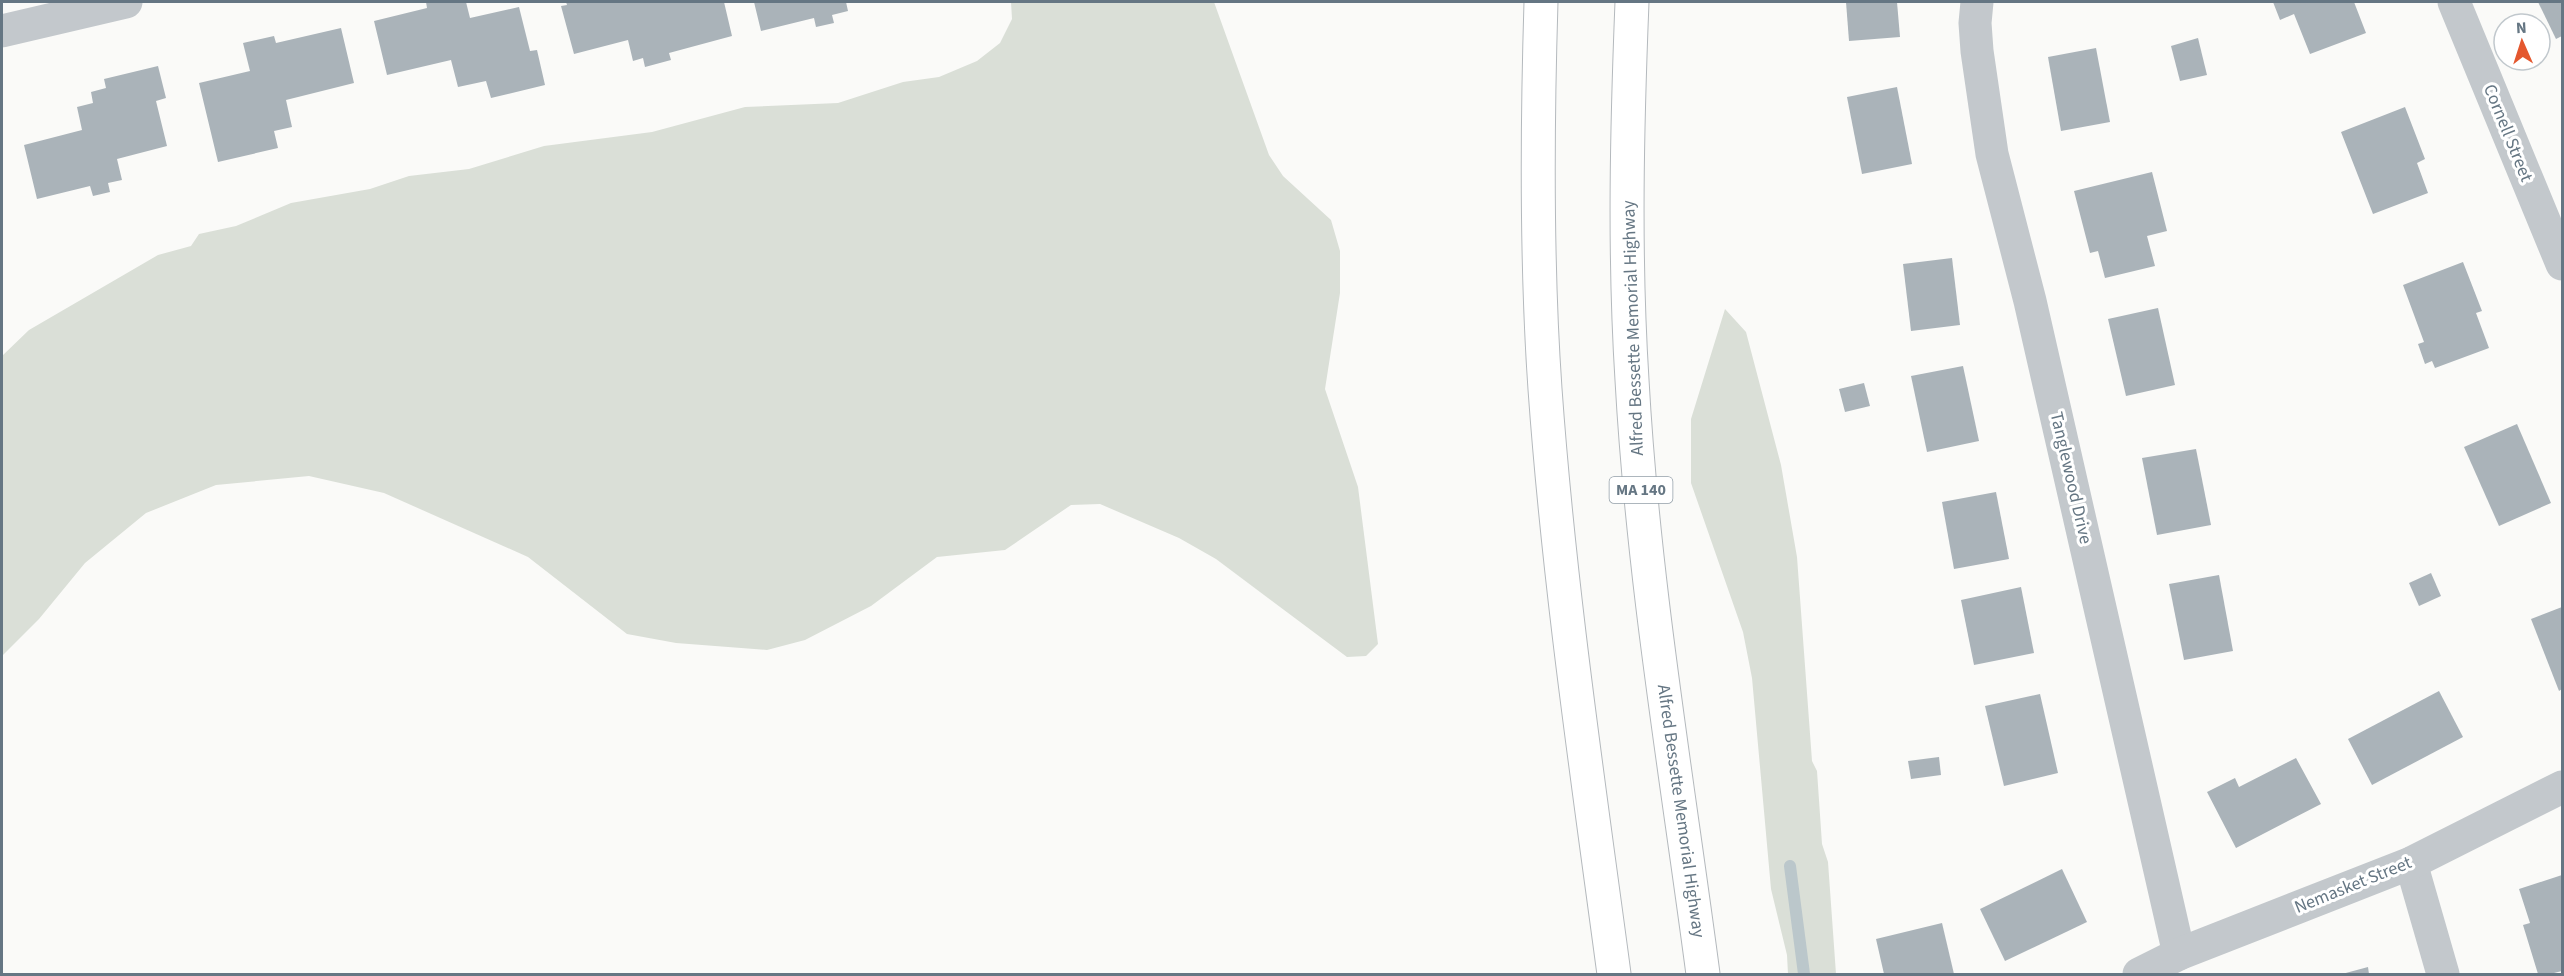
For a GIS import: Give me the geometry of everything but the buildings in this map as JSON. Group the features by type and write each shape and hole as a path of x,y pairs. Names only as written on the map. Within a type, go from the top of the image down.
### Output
{"highway":[{"path":"1541,2 1538,221 1545,386 1559,552 1614,975"},
{"name":"Alfred Bessette Memorial Highway","path":"1632,2 1627,164 1632,380 1648,561 1703,975"}],"street":[{"path":"2,31 126,2"},
{"name":"Tanglewood Drive","path":"1977,2 1975,23 1977,51 1992,154 2030,302 2180,954"},
{"name":"Cornell Street","path":"2454,2 2562,264"},
{"name":"Nemasket Street","path":"2139,975 2180,954 2411,863 2562,787"},
{"path":"2411,863 2443,975"}],"shaded area":[{"path":"1011,2 1214,2 1269,155 1283,176 1331,220 1340,251 1340,293 1325,389 1358,487 1378,644 1366,656 1347,657 1216,559 1179,538 1100,504 1071,505 1005,550 937,557 871,606 805,640 767,650 676,643 627,634 528,557 384,493 309,476 216,485 146,513 85,563 39,619 2,656 2,356 29,330 158,255 191,246 199,234 236,226 291,203 370,189 409,176 469,169 544,146 652,132 745,107 838,103 903,82 939,77 977,61 1000,43 1012,19"},
{"path":"1725,309 1746,332 1781,465 1797,557 1812,761 1817,771 1822,844 1828,862 1836,974 1788,974 1787,955 1771,889 1752,678 1743,632 1691,483 1691,419"}],"waterway":[{"path":"1790,866 1804,974"}]}
